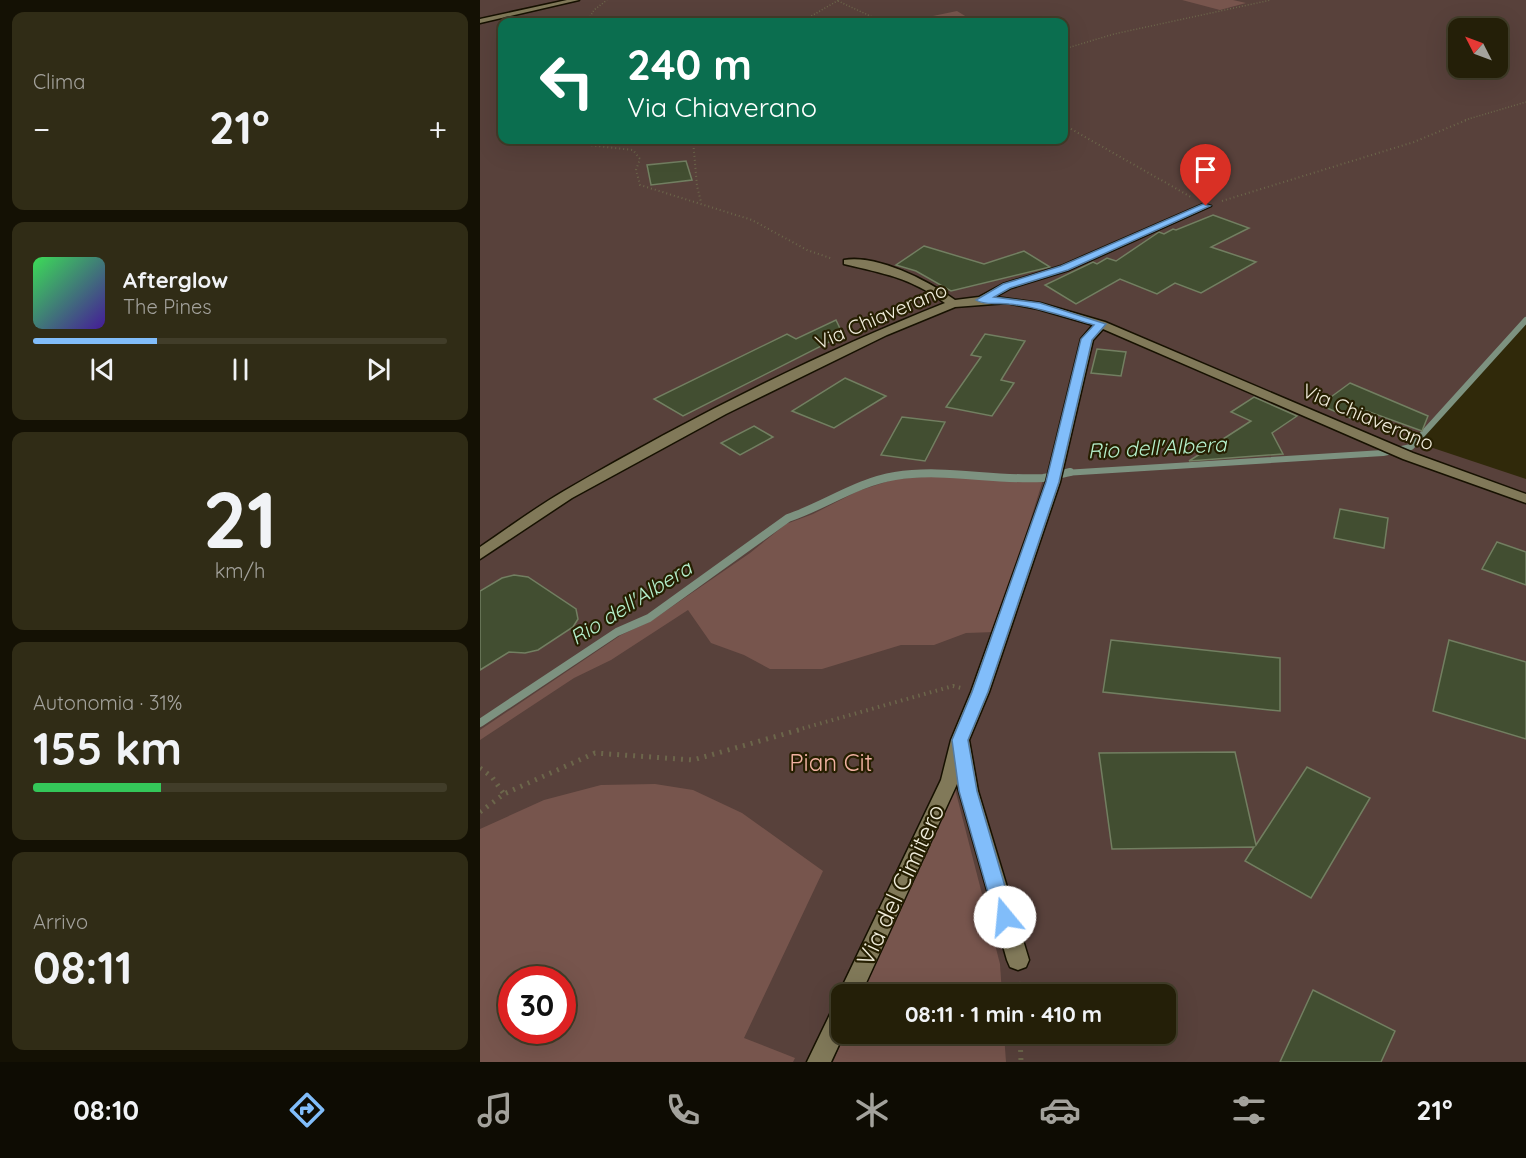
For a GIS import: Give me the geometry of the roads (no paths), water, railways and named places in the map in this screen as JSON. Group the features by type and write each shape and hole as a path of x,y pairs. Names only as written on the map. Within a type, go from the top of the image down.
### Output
{"street":[{"path":"480,21 576,0"},
{"path":"982,300 1006,286 1065,268 1206,206"},
{"path":"848,262 877,265 899,272 933,289 953,304"},
{"name":"Via Chiaverano","path":"480,554 567,495 637,454 721,411 883,333 953,304 982,300 1007,300 1040,306 1101,324 1408,456 1526,499"},
{"name":"Via del Cimitero","path":"855,984 950,780 960,740 980,692 1053,482 1087,339 1101,324"},
{"path":"960,740 968,791 1018,960"},
{"path":"819,1062 831,1037"}],"waterway":[{"name":"Rio dell'Albera","path":"1067,473 1383,453 1411,447 1526,320"},
{"name":"Rio dell'Albera","path":"480,723 617,632 649,618 788,518 867,483 895,476 932,473 1046,478 1067,473"},
{"name":"Rio dell'Albera","path":"936,473 946,473"}],"park label":[{"name":"Pian Cit","path":"831,763"}]}
